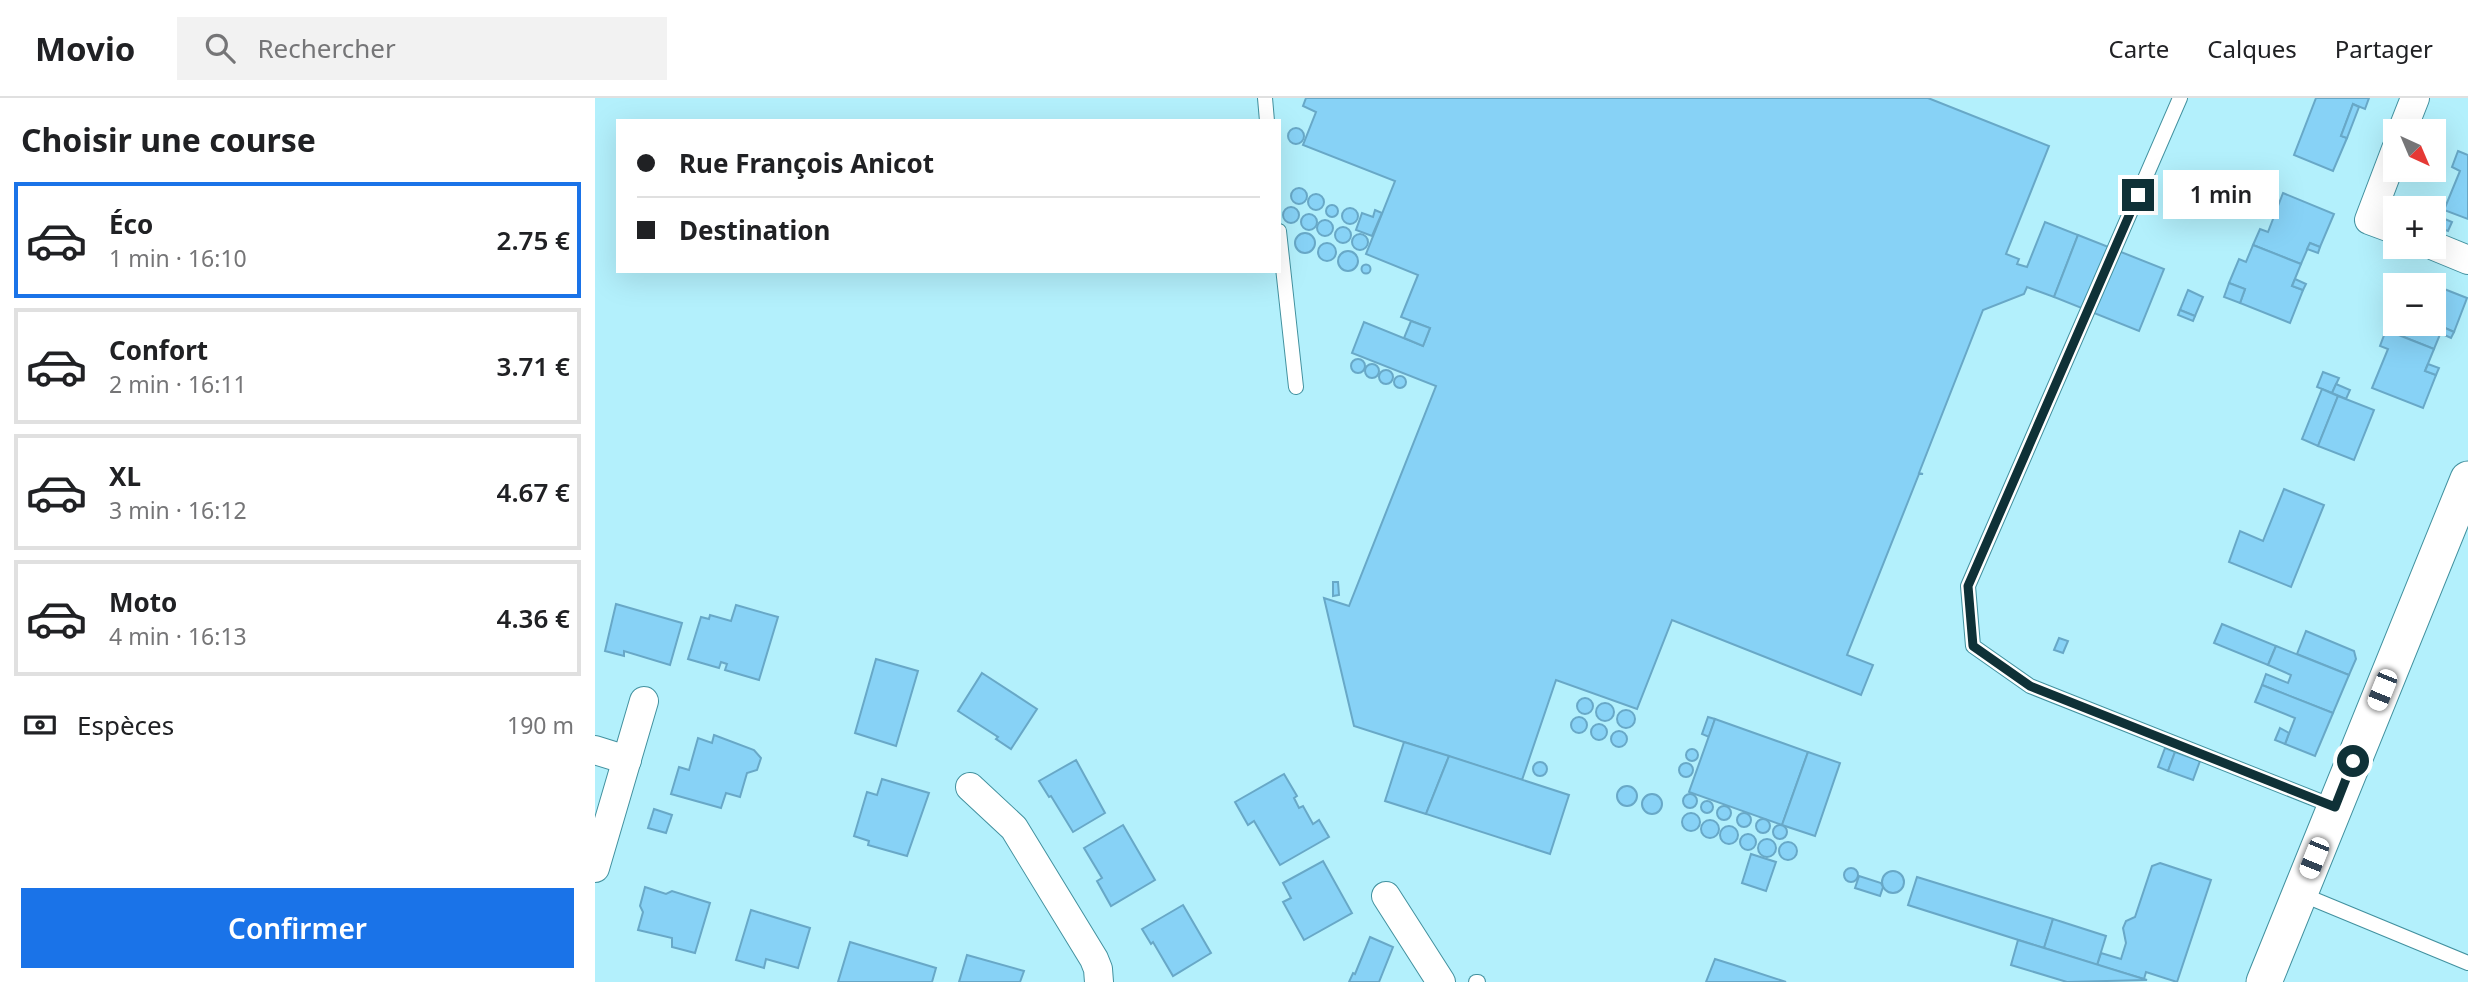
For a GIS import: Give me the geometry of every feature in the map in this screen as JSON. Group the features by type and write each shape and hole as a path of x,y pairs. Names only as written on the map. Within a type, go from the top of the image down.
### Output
{"street":[{"path":"2407,119 2415,98"},
{"path":"2383,182 2369,220 2383,225"},
{"path":"2446,251 2468,260"},
{"path":"2264,982 2468,479"},
{"path":"595,869 644,701"},
{"path":"595,750 627,760"},
{"path":"970,787 1000,813 1024,843 1094,959 1099,982"},
{"path":"1386,896 1441,982"}],"lane":[{"path":"1265,98 1267,119"},
{"path":"2181,98 1968,586 1973,646 2030,686 2335,807"},
{"path":"1281,249 1296,387"},
{"path":"2300,894 2468,963"}],"building":[{"path":"1306,98 1928,98 2049,146 2006,254 2019,259 2017,264 2027,267 2045,222 2078,235 2054,297 2027,287 2024,294 1983,310 1919,473 1923,474 1919,474 1847,655 1873,665 1861,695 1672,620 1637,709 1556,680 1522,780 1354,726 1324,598 1349,606 1436,386 1352,353 1364,322 1423,346 1430,328 1401,317 1418,275 1366,254 1395,181 1303,145 1316,112 1303,106"},
{"path":"2316,98 2369,98 2365,109 2353,104 2341,136 2347,138 2333,171 2294,155"},
{"path":"2353,104 2359,107 2347,138 2341,136"},
{"path":"1296,128 1304,136 1296,144 1288,136"},
{"path":"2458,151 2468,155 2468,219 2446,211 2460,171 2452,167"},
{"path":"1299,188 1305,190 1305,202 1299,204 1293,202 1291,196 1293,190"},
{"path":"2283,193 2334,214 2320,247 2310,243 2301,264 2253,245 2260,229 2268,232"},
{"path":"1313,194 1319,194 1324,202 1322,208 1313,210 1308,205 1308,199"},
{"path":"1332,205 1338,211 1332,217 1326,211"},
{"path":"1291,207 1297,209 1297,221 1291,223 1285,221 1283,215 1285,209"},
{"path":"1350,208 1356,210 1356,222 1350,224 1344,222 1342,216 1344,210"},
{"path":"1375,210 1382,213 1372,236 1356,230 1362,213 1373,217"},
{"path":"1306,214 1312,214 1317,222 1315,228 1306,230 1301,225 1301,219"},
{"path":"1322,220 1328,220 1333,228 1331,234 1322,236 1317,231 1317,225"},
{"path":"2446,220 2452,222 2446,230"},
{"path":"1343,227 1349,229 1349,241 1343,243 1337,241 1335,235 1337,229"},
{"path":"1305,233 1312,236 1315,243 1312,250 1305,253 1298,250 1295,243 1298,236"},
{"path":"1360,234 1366,236 1366,248 1360,250 1354,248 1352,242 1354,236"},
{"path":"2078,235 2164,269 2139,331 2054,297"},
{"path":"1323,243 1331,243 1336,252 1334,259 1323,261 1318,256 1318,248"},
{"path":"2310,243 2320,247 2318,253 2307,249"},
{"path":"2253,245 2301,264 2292,286 2303,290 2290,323 2240,303 2245,289 2229,283 2239,259 2246,262"},
{"path":"1348,251 1355,254 1358,261 1355,268 1348,271 1341,268 1338,261 1341,254"},
{"path":"1366,265 1370,269 1366,273 1362,269"},
{"path":"2295,279 2306,284 2303,290 2292,286"},
{"path":"2229,283 2245,289 2240,303 2224,297"},
{"path":"2188,290 2203,297 2195,316 2180,310"},
{"path":"2446,290 2467,298 2454,332 2446,328"},
{"path":"2180,310 2195,316 2193,321 2178,315"},
{"path":"1411,321 1430,328 1423,346 1404,338"},
{"path":"2446,328 2454,332 2451,338 2446,336"},
{"path":"2384,336 2401,336 2434,349 2425,371 2436,375 2423,408 2372,388 2388,349 2380,346"},
{"path":"2401,336 2439,336 2434,349"},
{"path":"1358,359 1363,361 1363,371 1358,373 1353,371 1351,366 1353,361"},
{"path":"1372,364 1377,366 1377,376 1372,378 1367,376 1365,371 1367,366"},
{"path":"2428,364 2439,368 2436,375 2425,371"},
{"path":"1386,370 1391,372 1391,382 1386,384 1381,382 1379,377 1381,372"},
{"path":"2323,372 2339,378 2332,393 2317,387"},
{"path":"1400,376 1406,382 1400,388 1394,382"},
{"path":"2336,384 2350,390 2346,399 2332,393"},
{"path":"2322,389 2338,396 2318,446 2302,439"},
{"path":"2338,396 2374,410 2354,460 2318,446"},
{"path":"2284,489 2324,505 2291,587 2229,562 2240,531 2263,541"},
{"path":"1333,582 1338,582 1339,595 1333,596"},
{"path":"616,604 682,623 670,665 624,651 624,656 605,651"},
{"path":"736,605 778,617 759,680 725,670 727,664 721,662 719,668 688,659 701,617 709,619 710,615 731,621"},
{"path":"2222,624 2276,646 2268,665 2214,643"},
{"path":"2306,631 2354,651 2356,659 2349,675 2297,654"},
{"path":"2059,638 2068,641 2063,653 2054,650"},
{"path":"2276,646 2349,675 2333,713 2262,685 2266,674 2288,683 2291,675 2268,665"},
{"path":"876,659 918,671 896,746 855,733"},
{"path":"982,673 1037,709 1011,749 996,739 998,737 958,711"},
{"path":"2262,685 2333,713 2315,756 2285,744 2295,718 2255,702"},
{"path":"1582,698 1588,698 1593,706 1591,712 1582,714 1577,709 1577,703"},
{"path":"1605,703 1611,706 1614,712 1611,718 1605,721 1599,718 1596,712 1599,706"},
{"path":"1626,710 1632,713 1635,719 1632,725 1626,728 1620,725 1617,719 1620,713"},
{"path":"1579,717 1585,719 1585,731 1579,733 1573,731 1571,725 1573,719"},
{"path":"1708,717 1715,719 1709,737 1702,734"},
{"path":"1715,719 1808,752 1782,825 1689,792"},
{"path":"1596,724 1602,724 1607,732 1605,738 1596,740 1591,735 1591,729"},
{"path":"2280,728 2289,733 2285,744 2275,740"},
{"path":"1616,731 1622,731 1627,739 1625,745 1616,747 1611,742 1611,736"},
{"path":"714,735 754,750 761,758 757,770 747,773 740,797 726,793 721,808 671,794 679,767 689,770 698,738 712,743"},
{"path":"1404,742 1449,756 1426,814 1385,801"},
{"path":"2165,748 2175,752 2168,771 2158,767"},
{"path":"1687,750 1697,750 1697,760 1687,760"},
{"path":"1808,752 1840,763 1815,836 1782,825"},
{"path":"2175,752 2200,761 2193,780 2168,771"},
{"path":"1449,756 1569,795 1550,854 1426,814"},
{"path":"1076,760 1105,813 1073,832 1039,781"},
{"path":"1537,762 1543,762 1547,769 1543,776 1537,776 1533,772 1533,766"},
{"path":"1686,763 1691,765 1691,775 1686,777 1681,775 1679,770 1681,765"},
{"path":"1284,774 1297,796 1294,798 1299,808 1303,806 1313,824 1319,820 1329,837 1280,865 1254,821 1248,825 1235,802"},
{"path":"882,779 929,793 907,856 868,845 869,841 854,836 867,792 877,795"},
{"path":"1623,786 1631,786 1637,796 1631,806 1623,806 1617,800 1617,792"},
{"path":"1652,794 1659,797 1662,804 1659,811 1652,814 1645,811 1642,804 1645,797"},
{"path":"1690,794 1695,796 1695,806 1690,808 1685,806 1683,801 1685,796"},
{"path":"1702,802 1712,802 1712,812 1702,812"},
{"path":"1724,806 1729,808 1729,818 1724,820 1719,818 1717,813 1719,808"},
{"path":"654,809 672,815 666,833 648,828"},
{"path":"1691,813 1697,816 1700,822 1697,828 1691,831 1685,828 1682,822 1685,816"},
{"path":"1744,813 1749,815 1749,825 1744,827 1739,825 1737,820 1739,815"},
{"path":"1763,819 1768,821 1768,831 1763,833 1758,831 1756,826 1758,821"},
{"path":"1710,820 1716,823 1719,829 1716,835 1710,838 1704,835 1701,829 1704,823"},
{"path":"1123,825 1155,880 1111,906 1097,881 1102,878 1084,848"},
{"path":"1780,825 1785,827 1785,837 1780,839 1775,837 1773,832 1775,827"},
{"path":"1729,826 1735,829 1738,835 1735,841 1729,844 1723,841 1720,835 1723,829"},
{"path":"1745,834 1751,834 1756,842 1754,848 1745,850 1740,845 1740,839"},
{"path":"1767,839 1773,842 1776,848 1773,854 1767,857 1761,854 1758,848 1761,842"},
{"path":"1784,842 1792,842 1797,851 1795,858 1784,860 1779,855 1779,847"},
{"path":"1751,854 1776,862 1766,891 1742,883"},
{"path":"1323,861 1352,913 1304,940 1283,902 1291,898 1283,883"},
{"path":"2160,863 2211,880 2177,982 2146,972 2144,979 2097,965 2101,953 2121,959 2126,943 2123,928 2126,921 2135,917 2152,866"},
{"path":"1851,868 1856,870 1856,880 1851,882 1846,880 1844,875 1846,870"},
{"path":"1893,871 1901,874 1904,882 1901,890 1893,893 1885,890 1882,882 1885,874"},
{"path":"1859,876 1881,883 1883,887 1880,896 1855,888"},
{"path":"1917,877 2053,919 2044,948 1908,905"},
{"path":"645,887 666,894 672,891 710,903 695,953 672,947 672,938 638,930"},
{"path":"1183,905 1211,953 1173,976 1142,929"},
{"path":"751,910 810,928 798,968 766,959 764,968 736,960"},
{"path":"2053,919 2106,936 2097,965 2044,948"},
{"path":"1370,937 1393,947 1379,982 1349,982 1353,973 1355,974"},
{"path":"2018,940 2147,980 2067,982 2011,965"},
{"path":"850,942 936,968 932,982 838,982"},
{"path":"967,955 1024,971 1020,982 959,982"},
{"path":"1715,959 1734,965 1786,982 1706,982"}],"route":[{"path":"2138,195 1968,586 1973,646 2030,686 2335,807 2353,761"}]}
